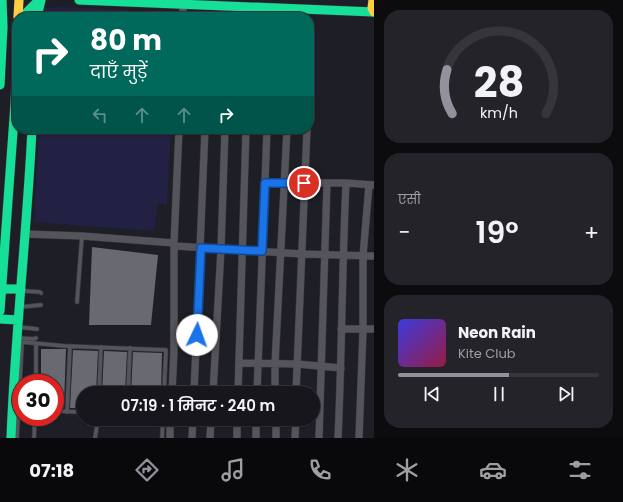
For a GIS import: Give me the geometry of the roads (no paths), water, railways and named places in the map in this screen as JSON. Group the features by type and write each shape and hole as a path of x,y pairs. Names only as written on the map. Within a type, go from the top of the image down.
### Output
{"main road":[{"path":"0,85 3,27 2,0"},
{"path":"18,0 18,12"},
{"path":"27,12 40,0"},
{"path":"38,12 40,0"},
{"path":"78,0 374,12 372,8 373,0"},
{"path":"0,311 14,134"},
{"path":"11,438 32,134"},
{"path":"1,289 21,290"},
{"path":"0,319 18,324"}],"street":[{"path":"183,5 183,12"},
{"path":"172,386 174,350 174,244 179,134"},
{"path":"194,386 205,134"},
{"path":"213,386 221,249 225,134"},
{"path":"238,386 246,134"},
{"path":"257,386 267,134"},
{"path":"276,386 275,364 287,134"},
{"path":"296,386 307,134"},
{"path":"265,183 346,183 371,185 363,256 363,330 359,438"},
{"path":"319,438 326,254 327,183"},
{"path":"338,438 341,368 342,254 346,183"},
{"path":"25,234 82,236 174,244 201,248 302,254 374,256"},
{"path":"341,328 363,330 374,329"},
{"path":"239,363 297,364 341,368"},
{"path":"170,426 170,438"},
{"path":"192,438 193,426"},
{"path":"210,438 211,426"},
{"path":"237,426 237,438"},
{"path":"256,426 256,438"},
{"path":"276,426 276,438"},
{"path":"296,426 296,438"}],"lane":[{"path":"76,302 82,236"},
{"path":"21,290 41,293"},
{"path":"20,307 41,305"},
{"path":"18,324 37,329"},
{"path":"17,338 36,338"},
{"path":"21,374 22,342 70,346 166,350 164,386"},
{"path":"36,343 36,374"},
{"path":"70,346 66,412 76,412"},
{"path":"99,386 101,347"},
{"path":"128,386 130,348"},
{"path":"17,438 18,426"},
{"path":"34,438 35,426"},
{"path":"95,438 97,426"},
{"path":"162,438 163,426"}]}
